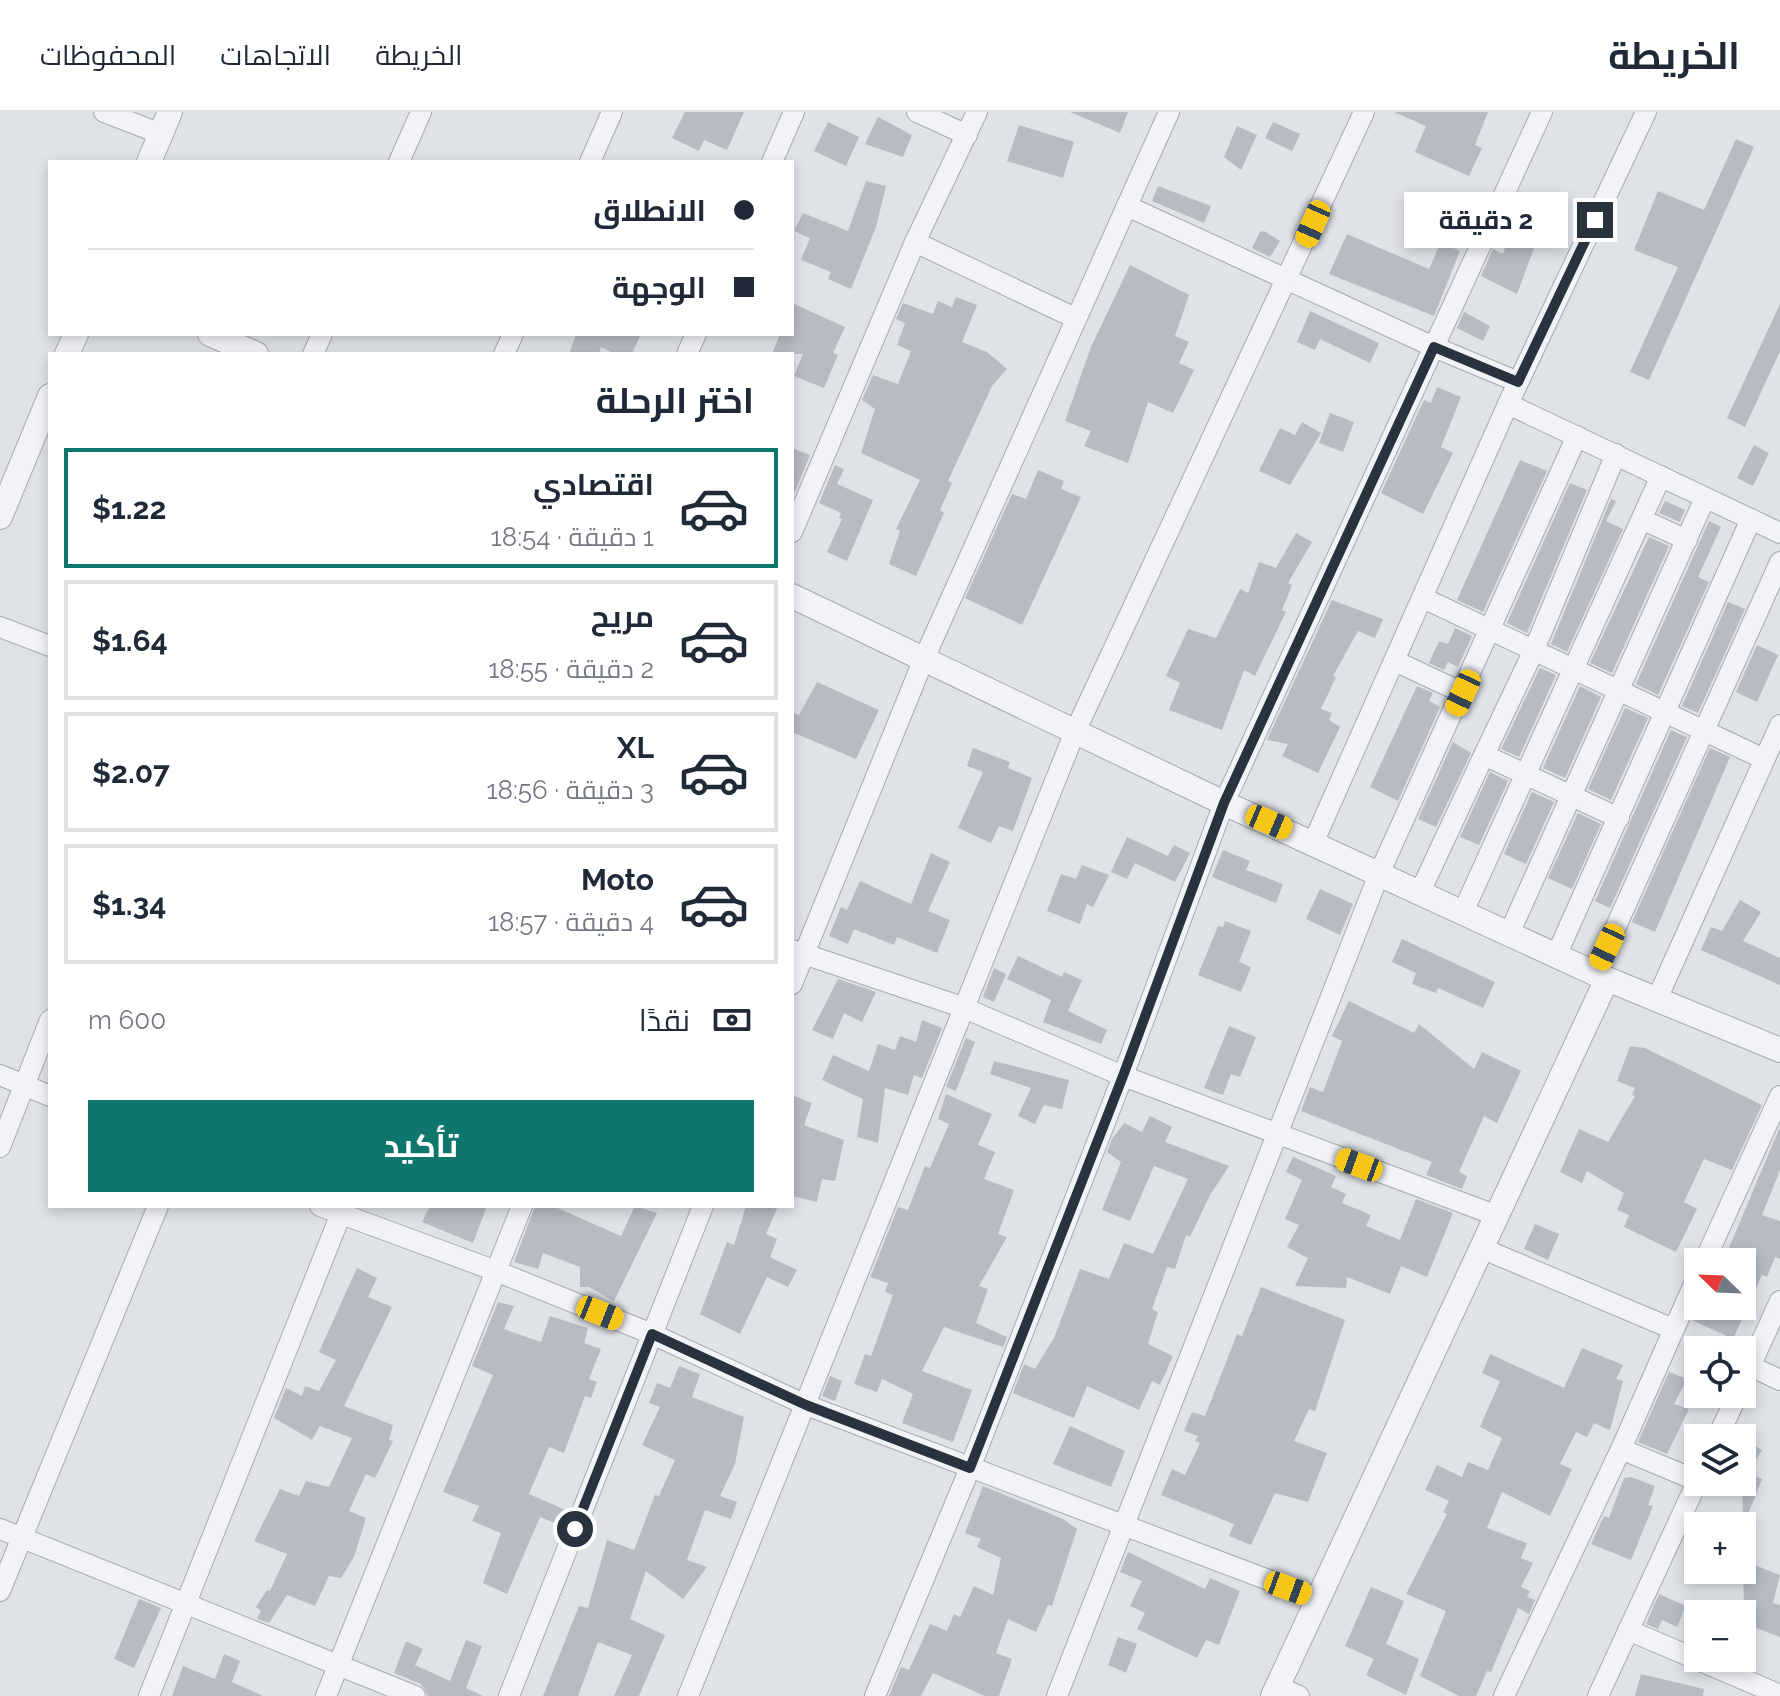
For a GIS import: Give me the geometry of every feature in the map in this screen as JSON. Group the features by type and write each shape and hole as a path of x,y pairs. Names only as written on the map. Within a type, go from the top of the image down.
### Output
{"street":[{"path":"104,112 166,123 150,160"},
{"path":"400,160 421,112"},
{"path":"591,160 612,112"},
{"path":"773,160 794,112"},
{"path":"917,112 967,135"},
{"path":"794,527 915,242 977,112"},
{"path":"794,973 798,952 923,661 1169,112"},
{"path":"688,1696 1074,734 1288,281 1364,112"},
{"path":"875,1696 970,1468 1123,1076 1224,803 1542,112"},
{"path":"1314,841 1518,382 1646,112"},
{"path":"1127,206 1434,347 1518,382"},
{"path":"915,242 1075,318"},
{"path":"215,336 251,352"},
{"path":"0,517 48,401"},
{"path":"1508,404 1780,533"},
{"path":"1057,1696 1379,874 1492,630 1577,436"},
{"path":"1420,892 1534,650 1616,454"},
{"path":"1463,912 1661,476"},
{"path":"1509,934 1705,498"},
{"path":"1556,956 1751,519"},
{"path":"1643,520 1687,540"},
{"path":"1283,1693 1316,1598 1481,1248 1780,562"},
{"path":"794,597 1074,734 1314,841 1556,956 1780,1050"},
{"path":"1423,598 1764,759"},
{"path":"0,627 48,645"},
{"path":"1395,661 1463,693"},
{"path":"1657,999 1780,725"},
{"path":"1484,755 1619,818"},
{"path":"798,952 962,1007 1123,1076 1495,1215"},
{"path":"0,1147 48,1025"},
{"path":"0,1075 48,1095"},
{"path":"1710,1248 1780,1096"},
{"path":"0,1591 157,1208"},
{"path":"326,1696 521,1208"},
{"path":"509,1696 702,1208"},
{"path":"149,1696 342,1210 652,1334 806,1405 1316,1598"},
{"path":"1481,1248 1673,1329"},
{"path":"1756,1353 1780,1301"},
{"path":"1504,1696 1621,1449 1684,1305"},
{"path":"1756,1376 1780,1380"},
{"path":"1621,1449 1684,1474"},
{"path":"1598,1696 1691,1496"},
{"path":"0,1529 415,1696"},
{"path":"1628,1630 1780,1695"}],"building":[{"path":"685,112 744,112 727,150 704,140 699,151 672,138"},
{"path":"1070,112 1128,112 1120,133"},
{"path":"1394,112 1488,112 1475,145 1482,148 1469,176 1415,152 1426,126"},
{"path":"878,117 912,135 903,157 865,144"},
{"path":"828,122 859,137 846,166 814,151"},
{"path":"1273,122 1300,134 1292,151 1265,138"},
{"path":"1019,125 1074,142 1063,178 1007,161"},
{"path":"1237,126 1257,135 1241,170 1224,157"},
{"path":"1736,139 1754,147 1649,380 1630,372 1678,267 1634,250 1658,191 1704,210"},
{"path":"866,181 886,186 876,227 851,289 828,279 831,272 801,260 810,238 794,231 803,213 848,231"},
{"path":"1158,186 1211,206 1204,223 1152,201"},
{"path":"1264,231 1280,241 1270,257 1252,248 1260,232"},
{"path":"1347,234 1429,269 1441,242 1460,251 1434,316 1329,274"},
{"path":"1508,238 1534,248 1517,294 1481,276 1493,249 1503,254"},
{"path":"1130,265 1189,295 1175,336 1189,342 1179,363 1194,370 1173,413 1148,402 1128,463 1084,446 1091,431 1065,421 1091,347"},
{"path":"956,297 977,305 962,342 987,352 1007,369 992,386 948,481 952,483 940,510 944,513 916,576 889,564 900,531 896,529 920,480 861,453 875,409 862,400 873,375 898,384 911,351 897,345 905,323 896,319 903,303 933,314 938,301 952,307"},
{"path":"794,304 845,327 833,353 838,355 824,388 794,376 803,354 773,352 779,336 794,336"},
{"path":"1780,304 1780,351 1745,427 1727,418"},
{"path":"1310,311 1379,343 1370,363 1320,339 1315,350 1297,342"},
{"path":"1464,312 1490,326 1483,341 1457,328"},
{"path":"576,336 640,336 633,352 611,352 601,347 600,352 570,352"},
{"path":"1437,387 1461,397 1441,447 1453,453 1423,514 1381,493 1424,400 1431,403"},
{"path":"1330,413 1354,422 1343,452 1319,443"},
{"path":"1302,422 1321,433 1290,485 1259,471 1280,428 1295,435"},
{"path":"1754,445 1769,453 1753,486 1737,478"},
{"path":"794,449 810,455 794,492"},
{"path":"1520,460 1547,471 1483,612 1457,600"},
{"path":"835,465 844,469 837,484 873,500 847,561 827,552 842,519 839,518 841,513 819,503"},
{"path":"1038,470 1064,481 1061,489 1081,497 1022,625 965,598 1012,494 1026,499"},
{"path":"1570,483 1587,490 1527,633 1507,623"},
{"path":"1611,499 1616,501 1606,521 1623,529 1567,652 1551,644"},
{"path":"1665,501 1685,510 1680,522 1659,513"},
{"path":"1709,521 1721,527 1698,577 1709,582 1658,695 1636,684"},
{"path":"1296,533 1312,542 1288,583 1292,585 1282,610 1286,612 1255,676 1244,670 1222,730 1169,710 1180,683 1166,676 1188,629 1216,638 1240,589 1248,593 1259,562 1276,568"},
{"path":"1649,537 1669,546 1612,673 1590,663"},
{"path":"1332,600 1383,619 1375,638 1358,631 1333,676 1336,677 1321,709 1332,713 1329,720 1340,727 1318,773 1282,756 1288,744 1267,740"},
{"path":"1728,602 1745,609 1698,713 1682,706"},
{"path":"1455,628 1472,636 1458,667 1448,662 1444,670 1429,663 1439,641 1448,644"},
{"path":"1757,645 1778,655 1757,702 1736,692"},
{"path":"1540,668 1556,675 1519,757 1501,749"},
{"path":"817,682 879,710 856,759 794,733 794,713 799,715"},
{"path":"1417,686 1433,693 1429,701 1440,707 1398,801 1370,787"},
{"path":"1580,686 1601,697 1565,778 1543,768"},
{"path":"1625,708 1648,718 1611,800 1588,789"},
{"path":"1671,730 1687,737 1610,908 1595,901"},
{"path":"1453,742 1471,753 1436,827 1418,819"},
{"path":"973,748 1010,762 1008,768 1032,778 1013,831 999,826 991,843 958,828 983,772 967,766"},
{"path":"1710,748 1730,757 1655,932 1632,922"},
{"path":"1490,772 1508,781 1479,845 1460,837"},
{"path":"1532,792 1554,802 1526,864 1504,854"},
{"path":"1578,813 1601,824 1572,889 1548,878"},
{"path":"1127,837 1168,856 1174,845 1190,853 1175,882 1135,863 1127,879 1111,872"},
{"path":"1223,850 1250,861 1246,870 1283,884 1276,903 1212,877"},
{"path":"931,853 950,862 928,911 950,920 937,953 897,937 894,945 854,929 848,944 829,936 841,907 847,910 860,881 911,904"},
{"path":"1082,865 1109,875 1093,907 1087,904 1080,924 1047,911 1061,874 1076,879"},
{"path":"1320,889 1353,904 1340,935 1306,919"},
{"path":"1740,900 1761,912 1743,941 1780,958 1780,985 1701,950 1711,927 1722,931"},
{"path":"1225,921 1251,931 1239,962 1251,967 1241,992 1198,975 1218,926 1223,927"},
{"path":"1402,939 1495,982 1483,1008 1438,988 1436,993 1412,984 1416,973 1392,962"},
{"path":"1018,956 1062,977 1064,972 1082,980 1068,1011 1107,1030 1101,1044 1043,1022 1051,1000 1007,979"},
{"path":"994,968 1006,974 994,1002 983,997"},
{"path":"838,979 876,992 862,1022 844,1013 833,1039 812,1030"},
{"path":"1349,1001 1414,1033 1419,1024 1474,1069 1482,1052 1521,1071 1497,1123 1484,1116 1459,1172 1467,1176 1462,1189 1426,1175 1432,1162 1301,1111 1310,1087 1323,1092 1342,1041 1332,1036"},
{"path":"922,1020 942,1028 922,1078 914,1075 908,1095 885,1088 878,1143 857,1137 863,1099 822,1080 833,1055 869,1071 878,1044 895,1050 900,1036 916,1042"},
{"path":"1229,1026 1256,1037 1240,1077 1231,1074 1223,1095 1204,1088"},
{"path":"966,1038 975,1042 956,1091 946,1087"},
{"path":"1630,1046 1645,1048 1762,1105 1732,1170 1704,1159 1684,1202 1697,1209 1676,1252 1624,1227 1629,1215 1617,1210 1624,1193 1587,1171 1582,1183 1560,1172 1579,1129 1608,1142 1635,1096 1632,1095 1635,1088 1617,1081"},
{"path":"994,1061 1069,1080 1062,1109 1044,1105 1035,1124 1018,1116 1031,1088 990,1074"},
{"path":"946,1094 992,1114 978,1145 995,1152 984,1179 1014,1190 998,1234 1007,1237 979,1286 988,1289 976,1323 1007,1337 1003,1347 944,1327 922,1371 972,1390 953,1442 902,1423 913,1394 882,1379 877,1392 854,1384 865,1354 871,1356 893,1295 885,1292 888,1283 870,1277 898,1207 908,1210 925,1166 930,1168 949,1124 938,1119"},
{"path":"794,1096 812,1103 804,1125 844,1140 835,1181 822,1179 817,1202 794,1196"},
{"path":"1150,1116 1172,1127 1165,1142 1229,1166 1210,1195 1190,1237 1186,1235 1175,1269 1167,1267 1152,1309 1158,1312 1148,1344 1173,1356 1160,1385 1152,1381 1139,1410 1087,1386 1074,1418 1013,1393 1024,1364 1035,1369 1054,1338 1080,1269 1109,1279 1124,1243 1153,1254 1188,1179 1154,1166 1130,1221 1102,1210 1121,1162 1107,1152 1112,1139 1124,1123 1142,1132"},
{"path":"1780,1127 1780,1170 1762,1215 1780,1221 1780,1259 1775,1257 1767,1277 1762,1275 1756,1288 1756,1248 1729,1248"},
{"path":"1293,1157 1336,1176 1331,1187 1346,1194 1342,1203 1371,1215 1366,1226 1400,1240 1416,1199 1453,1213 1427,1277 1401,1266 1390,1294 1347,1277 1346,1288 1295,1286 1308,1258 1287,1247 1299,1225 1285,1219 1302,1180 1286,1172"},
{"path":"429,1208 486,1208 473,1243 422,1222"},
{"path":"534,1208 558,1208 621,1236 634,1208 657,1213 614,1301 589,1287 580,1287 580,1267 543,1253 538,1269 514,1262"},
{"path":"745,1208 777,1208 766,1234 777,1239 770,1257 797,1270 788,1287 767,1277 740,1334 700,1314 727,1242 734,1245"},
{"path":"1535,1224 1559,1234 1548,1260 1524,1249"},
{"path":"357,1268 377,1278 368,1297 392,1307 344,1406 393,1425 389,1440 393,1441 375,1478 366,1474 349,1511 366,1518 354,1557 341,1578 329,1576 315,1606 287,1595 269,1623 257,1619 261,1611 256,1607 267,1590 270,1591 287,1554 254,1541 280,1489 299,1496 306,1481 329,1487 352,1438 320,1426 312,1440 274,1418 286,1388 302,1396 305,1386 319,1391 336,1360 319,1352"},
{"path":"1261,1287 1345,1320 1315,1411 1309,1409 1294,1441 1327,1453 1308,1502 1275,1493 1251,1545 1229,1536 1234,1524 1161,1495 1172,1469 1185,1475 1200,1443 1195,1441 1198,1436 1184,1431 1192,1412 1205,1416 1237,1334 1242,1336"},
{"path":"498,1302 514,1306 504,1329 541,1342 550,1316 588,1328 584,1343 601,1349 589,1379 597,1382 591,1398 585,1396 564,1453 549,1447 529,1494 568,1511 562,1526 540,1517 507,1594 483,1583 501,1533 472,1521 479,1506 443,1492 493,1375 472,1366"},
{"path":"1692,1320 1742,1320 1734,1336 1727,1336"},
{"path":"1582,1348 1623,1365 1616,1379 1623,1381 1610,1430 1594,1423 1587,1437 1576,1432 1560,1464 1572,1469 1550,1516 1502,1492 1487,1528 1527,1543 1521,1558 1533,1563 1521,1587 1530,1591 1527,1597 1535,1600 1529,1614 1518,1608 1491,1672 1487,1671 1476,1696 1459,1696 1420,1676 1446,1611 1406,1594 1447,1514 1443,1512 1449,1501 1425,1490 1437,1465 1462,1477 1468,1462 1488,1470 1502,1438 1480,1427 1500,1381 1482,1373 1490,1354 1564,1388"},
{"path":"679,1366 700,1374 692,1397 744,1417 735,1464 720,1496 737,1502 731,1519 705,1510 687,1560 707,1567 683,1599 646,1571 630,1619 665,1635 639,1696 614,1696 632,1655 598,1642 578,1696 543,1696 579,1606 588,1608 607,1540 634,1550 655,1495 659,1496 675,1460 642,1445 660,1407 649,1403 657,1383 670,1388"},
{"path":"1669,1372 1684,1378 1684,1385 1674,1404 1689,1409 1667,1454 1638,1442"},
{"path":"830,1376 842,1381 835,1401 822,1396"},
{"path":"1070,1426 1125,1451 1111,1487 1053,1464"},
{"path":"1756,1446 1762,1450 1756,1460"},
{"path":"1756,1476 1762,1479 1756,1494"},
{"path":"1631,1477 1655,1486 1648,1505 1653,1506 1631,1560 1591,1544 1604,1516 1609,1518 1624,1478"},
{"path":"983,1486 1063,1519 1077,1529 1052,1606 1048,1605 1036,1632 1008,1619 996,1653 1012,1659 999,1696 985,1696 933,1673 921,1696 889,1696 901,1667 909,1670 930,1624 947,1631 954,1614 960,1617 974,1586 993,1595 1001,1558 977,1547 981,1539 965,1533"},
{"path":"1743,1496 1755,1496 1749,1512 1743,1512"},
{"path":"1128,1552 1205,1589 1210,1578 1240,1591 1219,1645 1206,1640 1197,1658 1137,1629 1145,1613 1130,1606 1142,1581 1120,1572"},
{"path":"1756,1566 1780,1575 1773,1603 1780,1605 1780,1637 1756,1628 1756,1600 1744,1600 1743,1584 1756,1584"},
{"path":"1371,1587 1404,1601 1386,1644 1419,1659 1406,1695 1366,1675 1374,1659 1345,1646"},
{"path":"1659,1594 1684,1605 1677,1627 1662,1620 1658,1629 1646,1624"},
{"path":"139,1599 161,1608 134,1668 114,1659"},
{"path":"1118,1637 1137,1644 1126,1673 1108,1665"},
{"path":"466,1640 482,1646 466,1688 483,1696 428,1696 421,1684 394,1673 406,1641 423,1649 415,1665 450,1681"},
{"path":"224,1654 240,1661 232,1682 263,1696 172,1696 183,1666 215,1679"},
{"path":"1641,1674 1704,1689 1703,1696 1635,1696"}],"route":[{"path":"575,1529 652,1334 806,1405 970,1468 1123,1076 1224,803 1434,347 1518,382 1595,220"}]}
